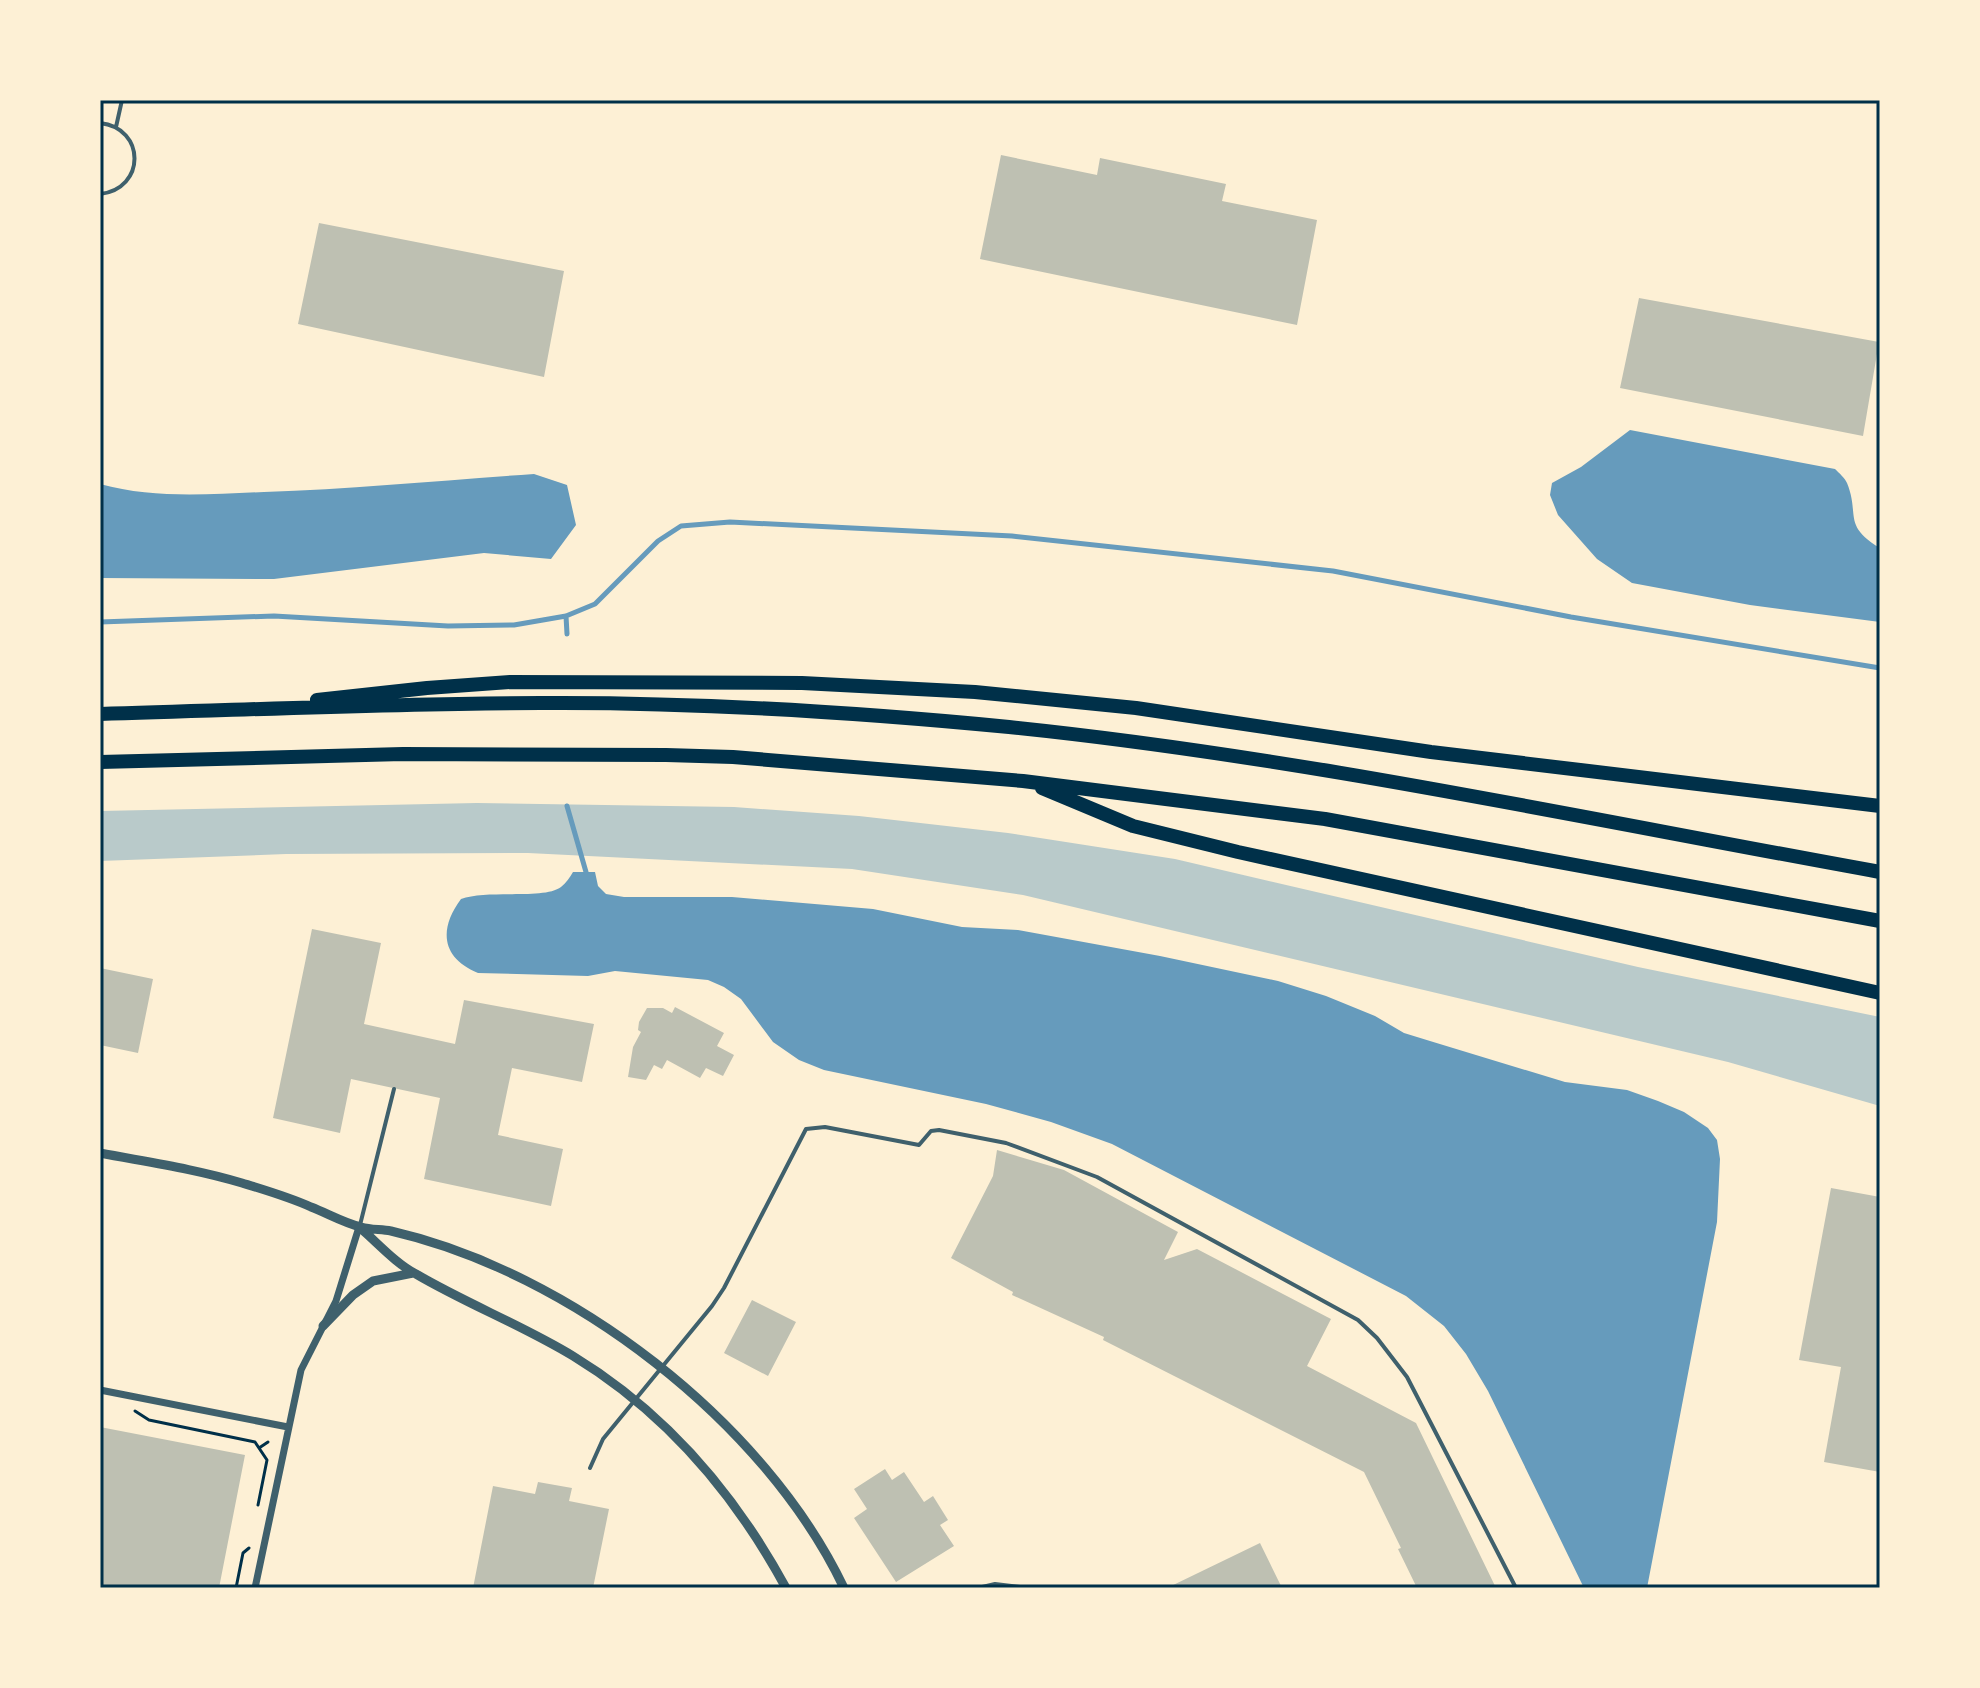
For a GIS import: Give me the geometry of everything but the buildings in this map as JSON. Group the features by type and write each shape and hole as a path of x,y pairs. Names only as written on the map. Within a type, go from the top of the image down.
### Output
{"highway":[{"path":"243,710 356,695 510,682 773,682 919,688 1136,708 1431,752 1880,806"},
{"path":"100,714 606,704 740,708 1008,727 1282,764 1880,872"},
{"path":"100,762 403,754 666,755 733,757 1023,781 1325,819 1880,921"},
{"path":"1023,781 1133,826 1238,852 1880,993"}],"street":[{"path":"100,1153 239,1182 306,1204 359,1227 391,1231 492,1266 576,1309 612,1331 704,1403 769,1469 844,1588"},
{"path":"359,1227 413,1273 509,1319 576,1358 634,1400 714,1479 750,1527 786,1588"},
{"path":"255,1588 301,1370 336,1301 359,1227"},
{"path":"323,1326 353,1295 373,1281 413,1273"},
{"path":"100,1390 288,1427"}],"lane":[{"path":"116,127 122,100"},
{"path":"100,123 116,127 131,143 135,164 124,185 114,192 100,194"},
{"path":"359,1227 394,1089"},
{"path":"590,1468 603,1439 724,1288 806,1129 825,1127 919,1145 924,1136 939,1130 1006,1143 1097,1177 1358,1320 1377,1338 1407,1377 1516,1588"},
{"path":"978,1588 995,1584 1028,1588"}],"path":[{"path":"124,1409 149,1420 255,1442 267,1460 258,1504"},
{"path":"259,1448 268,1442"},
{"path":"236,1588 243,1553 249,1549"}],"shaded area":[{"path":"477,803 734,807 859,816 1008,833 1175,859 1638,967 1880,1017 1880,1106 1728,1062 1023,895 852,869 528,853 286,854 100,861 100,811"}],"water":[{"path":"1630,430 1835,469 1847,483 1856,526 1880,548 1880,622 1750,605 1632,583 1597,559 1558,515 1550,495 1552,483 1581,467"},
{"path":"534,474 567,485 576,525 551,559 484,553 274,579 100,578 100,484 161,494 202,494 332,489"},
{"path":"573,872 595,872 598,886 606,894 624,897 732,897 873,909 962,927 1018,930 1278,981 1375,1016 1404,1033 1565,1082 1627,1090 1684,1112 1708,1128 1717,1140 1720,1159 1717,1222 1647,1588 1584,1588 1488,1391 1466,1354 1444,1326 1406,1296 1112,1144 1051,1122 986,1104 824,1070 799,1060 773,1042 741,999 708,980 615,971 588,976 478,973 466,967 451,951 447,932 461,899 553,891 563,885"}],"waterway":[{"path":"100,622 274,616 448,626 514,625 566,616 595,604 658,541 681,526 730,522 1012,536 1333,571 1571,617 1880,668"},
{"path":"566,616 567,634"},
{"path":"567,806 586,872"}]}
